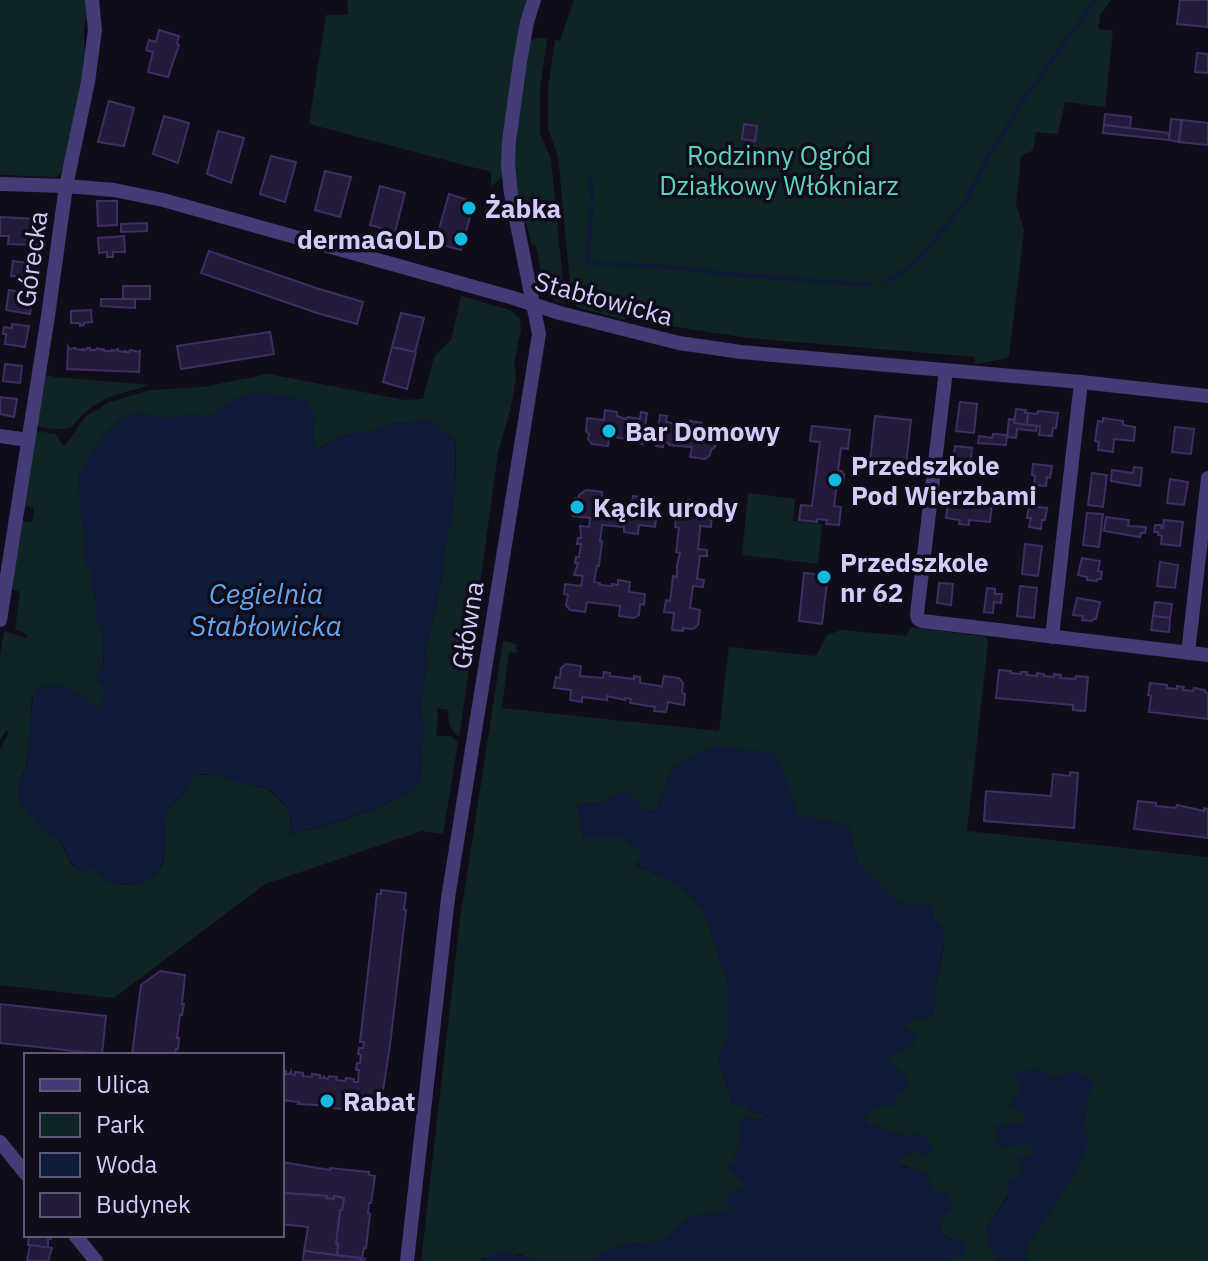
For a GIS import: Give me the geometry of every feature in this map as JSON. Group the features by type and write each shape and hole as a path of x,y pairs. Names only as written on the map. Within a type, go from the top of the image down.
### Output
{"street":[{"name":"Górecka","path":"0,620 66,186 88,82 95,30 92,0"},
{"name":"Główna","path":"407,1261 451,883 539,334 508,165 520,62 534,0"},
{"name":"Stabłowicka","path":"0,184 114,190 163,200 571,316 679,343 752,354 1208,396"},
{"path":"946,370 918,619 1208,655"},
{"path":"1052,637 1081,382"},
{"path":"0,436 28,440"},
{"path":"1188,653 1208,478"},
{"path":"0,1142 24,1172"},
{"path":"77,1237 96,1261"}],"green space":[{"path":"0,0 87,0 85,65 63,168 56,177 0,175"},
{"path":"347,0 529,0 503,177 491,186 491,172 309,124 326,15 348,15"},
{"name":"Rodzinny Ogród Działkowy Włókniarz","path":"574,0 1111,0 1100,15 1098,29 1113,31 1105,107 1065,102 1058,134 1036,132 1033,150 1021,156 1016,204 1024,230 1009,357 975,364 975,357 748,338 676,327 628,314 625,320 576,307 570,282 558,156 548,129 548,89 555,40 560,41"},
{"path":"547,39 540,90 540,134 551,159 565,304 545,293 536,245 532,245 526,223 522,223 515,192 513,157 529,41"},
{"path":"461,296 510,310 520,319 521,333 514,364 516,377 498,452 482,570 467,648 472,650 459,737 450,725 448,710 437,708 436,736 451,736 458,742 443,834 422,831 265,884 114,998 0,985 0,749 9,733 6,730 0,740 0,656 4,631 26,638 28,635 15,629 20,592 11,589 21,521 32,522 34,508 24,506 35,431 56,434 64,447 86,416 110,402 151,390 203,387 268,374 405,400 423,399 434,357 451,340","holes":["140,413 170,418 199,415 312,429 315,451 343,435 370,432 397,422 410,424 422,418 455,439 456,468 451,517 441,563 443,571 425,655 427,665 420,706 423,723 422,768 418,786 357,816 290,834 290,812 266,788 231,778 193,775 183,795 164,816 165,850 160,869 149,879 129,885 111,881 92,868 83,872 71,864 61,843 20,804 18,782 28,754 32,697 84,697 99,710 103,701 103,637 96,616 91,571 85,559 86,537 80,514 93,453 120,419"]},
{"path":"48,375 150,385 98,403 72,427 54,429 36,426 44,379"},
{"path":"748,493 795,499 793,521 822,524 818,564 742,555"},
{"path":"912,627 986,637 988,644 967,831 1208,857 1208,1261 1026,1261 1027,1246 1075,1173 1086,1107 1077,1071 1022,1088 1026,1114 1024,1124 995,1126 1033,1144 1035,1154 987,1228 989,1244 998,1261 950,1261 954,1241 942,1233 940,1220 953,1208 946,1194 934,1192 926,1174 900,1164 897,1159 920,1150 927,1155 910,1137 868,1124 863,1117 896,1094 905,1075 885,1060 903,1023 933,1015 944,931 933,918 932,909 924,903 915,907 898,902 858,864 849,826 798,815 775,753 757,752 673,767 656,810 645,811 627,791 598,803 578,804 583,838 623,838 645,854 635,865 681,886 704,910 727,979 727,1040 718,1057 733,1106 747,1106 751,1112 765,1118 740,1123 740,1142 733,1164 728,1163 746,1185 732,1211 690,1217 663,1241 620,1245 591,1260 536,1260 518,1254 481,1261 421,1261 460,919 503,641 516,644 517,653 509,652 502,708 719,731 729,647 816,656 827,635 842,630 905,636"}],"water":[{"name":"Cegielnia Stabłowicka","path":"256,392 307,400 316,418 312,429 316,451 343,435 370,432 397,422 410,424 422,418 455,439 455,486 451,517 425,655 427,665 420,706 426,738 421,744 419,786 356,815 289,834 291,820 288,811 268,789 213,775 194,775 183,795 164,816 166,839 157,872 143,882 109,883 92,868 83,872 72,863 61,843 20,804 18,782 27,762 31,710 38,686 64,686 98,709 103,701 103,685 95,678 104,664 103,637 96,616 91,571 85,559 86,537 80,514 78,474 102,438 120,419 140,413 171,418 201,414 207,418 231,400"},
{"path":"715,746 775,753 798,815 849,826 858,864 899,902 915,907 929,903 933,918 944,931 933,1015 904,1023 915,1035 916,1043 885,1060 905,1075 910,1087 896,1094 894,1106 875,1106 863,1117 868,1124 910,1137 918,1132 929,1140 931,1148 927,1155 920,1156 919,1150 897,1160 900,1165 926,1174 934,1192 946,1194 953,1208 940,1220 942,1233 954,1241 961,1237 963,1258 951,1257 950,1261 481,1261 502,1251 536,1260 591,1260 620,1245 663,1241 690,1217 732,1211 733,1207 726,1204 726,1197 746,1186 726,1166 733,1163 740,1142 740,1123 747,1115 758,1121 765,1118 751,1112 747,1106 733,1106 718,1057 727,1040 727,979 704,910 681,886 634,864 645,854 623,838 583,838 578,804 598,803 627,791 645,811 656,810 673,767"},
{"path":"1042,1069 1052,1079 1077,1071 1093,1080 1083,1123 1090,1138 1075,1173 1027,1246 1026,1261 998,1261 989,1244 987,1228 1009,1196 1008,1182 1023,1174 1018,1159 1035,1154 1033,1144 998,1147 995,1125 1024,1124 1026,1114 1009,1105 1021,1088 1014,1076 1021,1070"}],"building":[{"path":"1180,0 1208,0 1208,27 1177,24"},
{"path":"159,30 179,36 168,77 148,72 153,52 146,50 149,40 156,42"},
{"path":"1197,53 1208,54 1208,73 1195,72"},
{"path":"109,101 134,108 124,146 98,142"},
{"path":"1105,114 1131,117 1130,128 1104,125"},
{"path":"164,116 189,123 178,163 153,154"},
{"path":"1171,119 1181,120 1179,142 1169,140"},
{"path":"1182,120 1208,123 1208,145 1179,142"},
{"path":"744,124 757,126 755,141 742,139"},
{"path":"1104,125 1169,133 1169,140 1103,133"},
{"path":"218,131 244,138 231,183 207,174"},
{"path":"271,156 296,162 285,202 260,194"},
{"path":"325,171 351,177 340,217 315,210"},
{"path":"380,186 405,193 395,232 370,225"},
{"path":"449,194 474,202 461,250 435,243"},
{"path":"97,201 117,201 117,225 98,226"},
{"path":"0,217 38,219 37,245 8,244 9,236 0,236"},
{"path":"147,223 147,231 121,232 121,224"},
{"path":"124,236 125,252 113,252 113,257 107,257 107,252 99,253 98,238"},
{"path":"209,251 363,302 357,324 201,273"},
{"path":"13,261 35,264 33,278 11,276"},
{"path":"123,286 150,286 150,299 123,299"},
{"path":"9,290 33,294 30,314 6,310"},
{"path":"101,299 135,299 135,308 101,306"},
{"path":"91,310 92,322 80,326 80,323 71,323 71,311"},
{"path":"401,313 424,318 415,352 392,347"},
{"path":"12,324 29,326 25,347 5,344 4,327 12,328"},
{"path":"270,332 274,354 181,369 177,346"},
{"path":"68,347 140,351 139,372 67,369"},
{"path":"392,347 416,352 407,389 383,382"},
{"path":"5,364 22,366 20,383 3,381"},
{"path":"0,397 17,399 14,417 0,414"},
{"path":"960,402 977,404 974,433 956,431"},
{"path":"1016,409 1026,410 1027,425 1014,423"},
{"path":"605,410 617,412 617,416 626,419 640,419 641,412 647,413 643,444 637,443 637,439 609,436 608,446 592,444 586,431 587,418 604,420"},
{"path":"1038,411 1058,413 1052,436 1039,435 1040,426 1027,425 1028,413 1037,414"},
{"path":"660,415 667,416 666,422 678,426 689,425 690,421 702,423 700,432 717,435 710,455 705,459 690,457 692,447 663,442 663,447 656,446"},
{"path":"875,416 911,420 905,474 869,470"},
{"path":"1103,418 1123,421 1123,425 1135,427 1134,441 1114,439 1113,452 1098,450 1099,442 1095,441 1098,421 1103,422"},
{"path":"1009,419 1014,423 1037,426 1036,431 1017,429 1016,438 1007,437"},
{"path":"812,426 850,430 848,449 841,448 838,471 844,475 841,484 837,483 834,506 841,507 839,525 826,524 827,520 799,520 801,505 812,506 820,442 810,441"},
{"path":"1175,427 1194,429 1191,454 1172,452"},
{"path":"993,434 1007,435 1006,445 978,443 979,436 992,438"},
{"path":"955,446 972,448 969,477 951,475"},
{"path":"1033,464 1052,466 1046,486 1034,485"},
{"path":"1134,467 1142,468 1140,486 1111,481 1112,470 1133,473"},
{"path":"1092,473 1107,475 1103,507 1088,505"},
{"path":"1170,479 1188,482 1184,505 1167,503"},
{"path":"586,490 602,492 602,502 628,506 632,505 633,496 650,498 655,504 654,508 658,508 655,527 639,525 638,534 624,532 624,527 602,525 599,566 594,582 612,586 618,585 618,580 630,582 629,592 645,594 644,605 640,604 639,615 634,618 619,616 620,606 587,602 585,612 570,610 566,605 568,595 564,594 565,584 581,586 583,576 574,575 581,544 577,544 578,538 581,538 580,526 589,527 590,518 573,516 575,498"},
{"path":"949,491 993,494 990,522 969,520 969,525 946,518"},
{"path":"688,500 699,502 699,506 708,507 712,512 711,527 700,526 698,549 707,550 707,556 700,556 697,579 704,580 703,587 693,586 690,608 700,610 698,625 693,629 683,628 683,631 672,630 674,613 664,612 666,600 670,601 673,576 677,577 680,553 676,552 679,528 675,527 676,516 686,517"},
{"path":"1029,506 1047,508 1041,529 1029,527"},
{"path":"1087,513 1103,514 1099,547 1083,545"},
{"path":"1106,517 1129,520 1128,526 1146,527 1145,533 1141,533 1140,537 1104,531"},
{"path":"1164,520 1183,522 1180,546 1161,544 1162,536 1154,532 1155,525 1163,528"},
{"path":"1025,544 1042,546 1038,576 1022,574"},
{"path":"1082,558 1100,561 1098,571 1102,572 1101,579 1087,580 1087,577 1078,575"},
{"path":"1160,562 1178,565 1175,588 1157,586"},
{"path":"804,573 828,575 822,624 799,621"},
{"path":"939,583 953,584 951,605 937,603"},
{"path":"1020,586 1037,588 1034,618 1017,616"},
{"path":"987,588 995,589 995,594 1002,594 1001,603 994,602 993,613 984,612"},
{"path":"1077,598 1100,602 1096,619 1082,620 1083,616 1073,615"},
{"path":"1155,602 1172,604 1170,618 1153,616"},
{"path":"1153,616 1170,618 1169,632 1151,630"},
{"path":"566,664 581,666 580,676 603,678 604,672 610,673 610,676 634,679 634,676 640,677 640,683 662,687 664,676 679,678 683,683 684,705 668,702 666,712 630,703 631,699 625,698 607,696 607,700 582,697 582,702 570,700 571,690 554,688 556,677 560,678 561,668"},
{"path":"999,670 1037,676 1037,673 1054,677 1054,674 1061,675 1060,678 1088,677 1085,711 1073,710 1073,705 996,698"},
{"path":"1150,683 1167,685 1167,688 1177,689 1177,686 1184,687 1183,690 1205,690 1208,693 1208,719 1149,712"},
{"path":"1070,772 1078,773 1074,828 984,821 986,791 1051,796 1053,774 1070,776"},
{"path":"1138,801 1156,803 1156,806 1208,809 1208,838 1134,829"},
{"path":"381,890 406,893 382,1097 357,1094 355,1109 284,1100 284,1070 286,1074 291,1071 295,1075 295,1072 312,1077 312,1074 320,1075 320,1078 328,1079 329,1076 337,1077 336,1080 345,1081 346,1078 358,1082 359,1070 356,1070 357,1063 360,1063 359,1048 363,1048 364,1042 360,1042 377,894 381,894"},
{"path":"160,971 185,975 184,1004 175,1053 132,1053 141,985"},
{"path":"0,1004 106,1016 102,1053 0,1043"},
{"path":"284,1162 330,1170 369,1172 369,1175 375,1176 362,1258 337,1255 340,1210 344,1198 284,1193"},
{"path":"284,1193 344,1198 340,1210 337,1255 304,1251 308,1227 284,1224"},
{"path":"29,1237 51,1237 48,1238 48,1248 28,1245"},
{"path":"30,1245 52,1248 48,1261 27,1261"},
{"path":"304,1251 365,1259 303,1261"}],"waterway":[{"path":"884,284 919,259 967,199 1020,105 1095,0"},
{"path":"591,178 592,199"},
{"path":"592,207 587,263 659,266 871,285"}],"place":[{"name":"Żabka","path":"469,208"},
{"name":"dermaGOLD","path":"461,239"},
{"name":"Bar Domowy","path":"609,431"},
{"name":"Przedszkole Pod Wierzbami","path":"835,480"},
{"name":"Kącik urody","path":"577,507"},
{"name":"Przedszkole nr 62","path":"824,577"},
{"name":"Rabat","path":"327,1101"}]}
